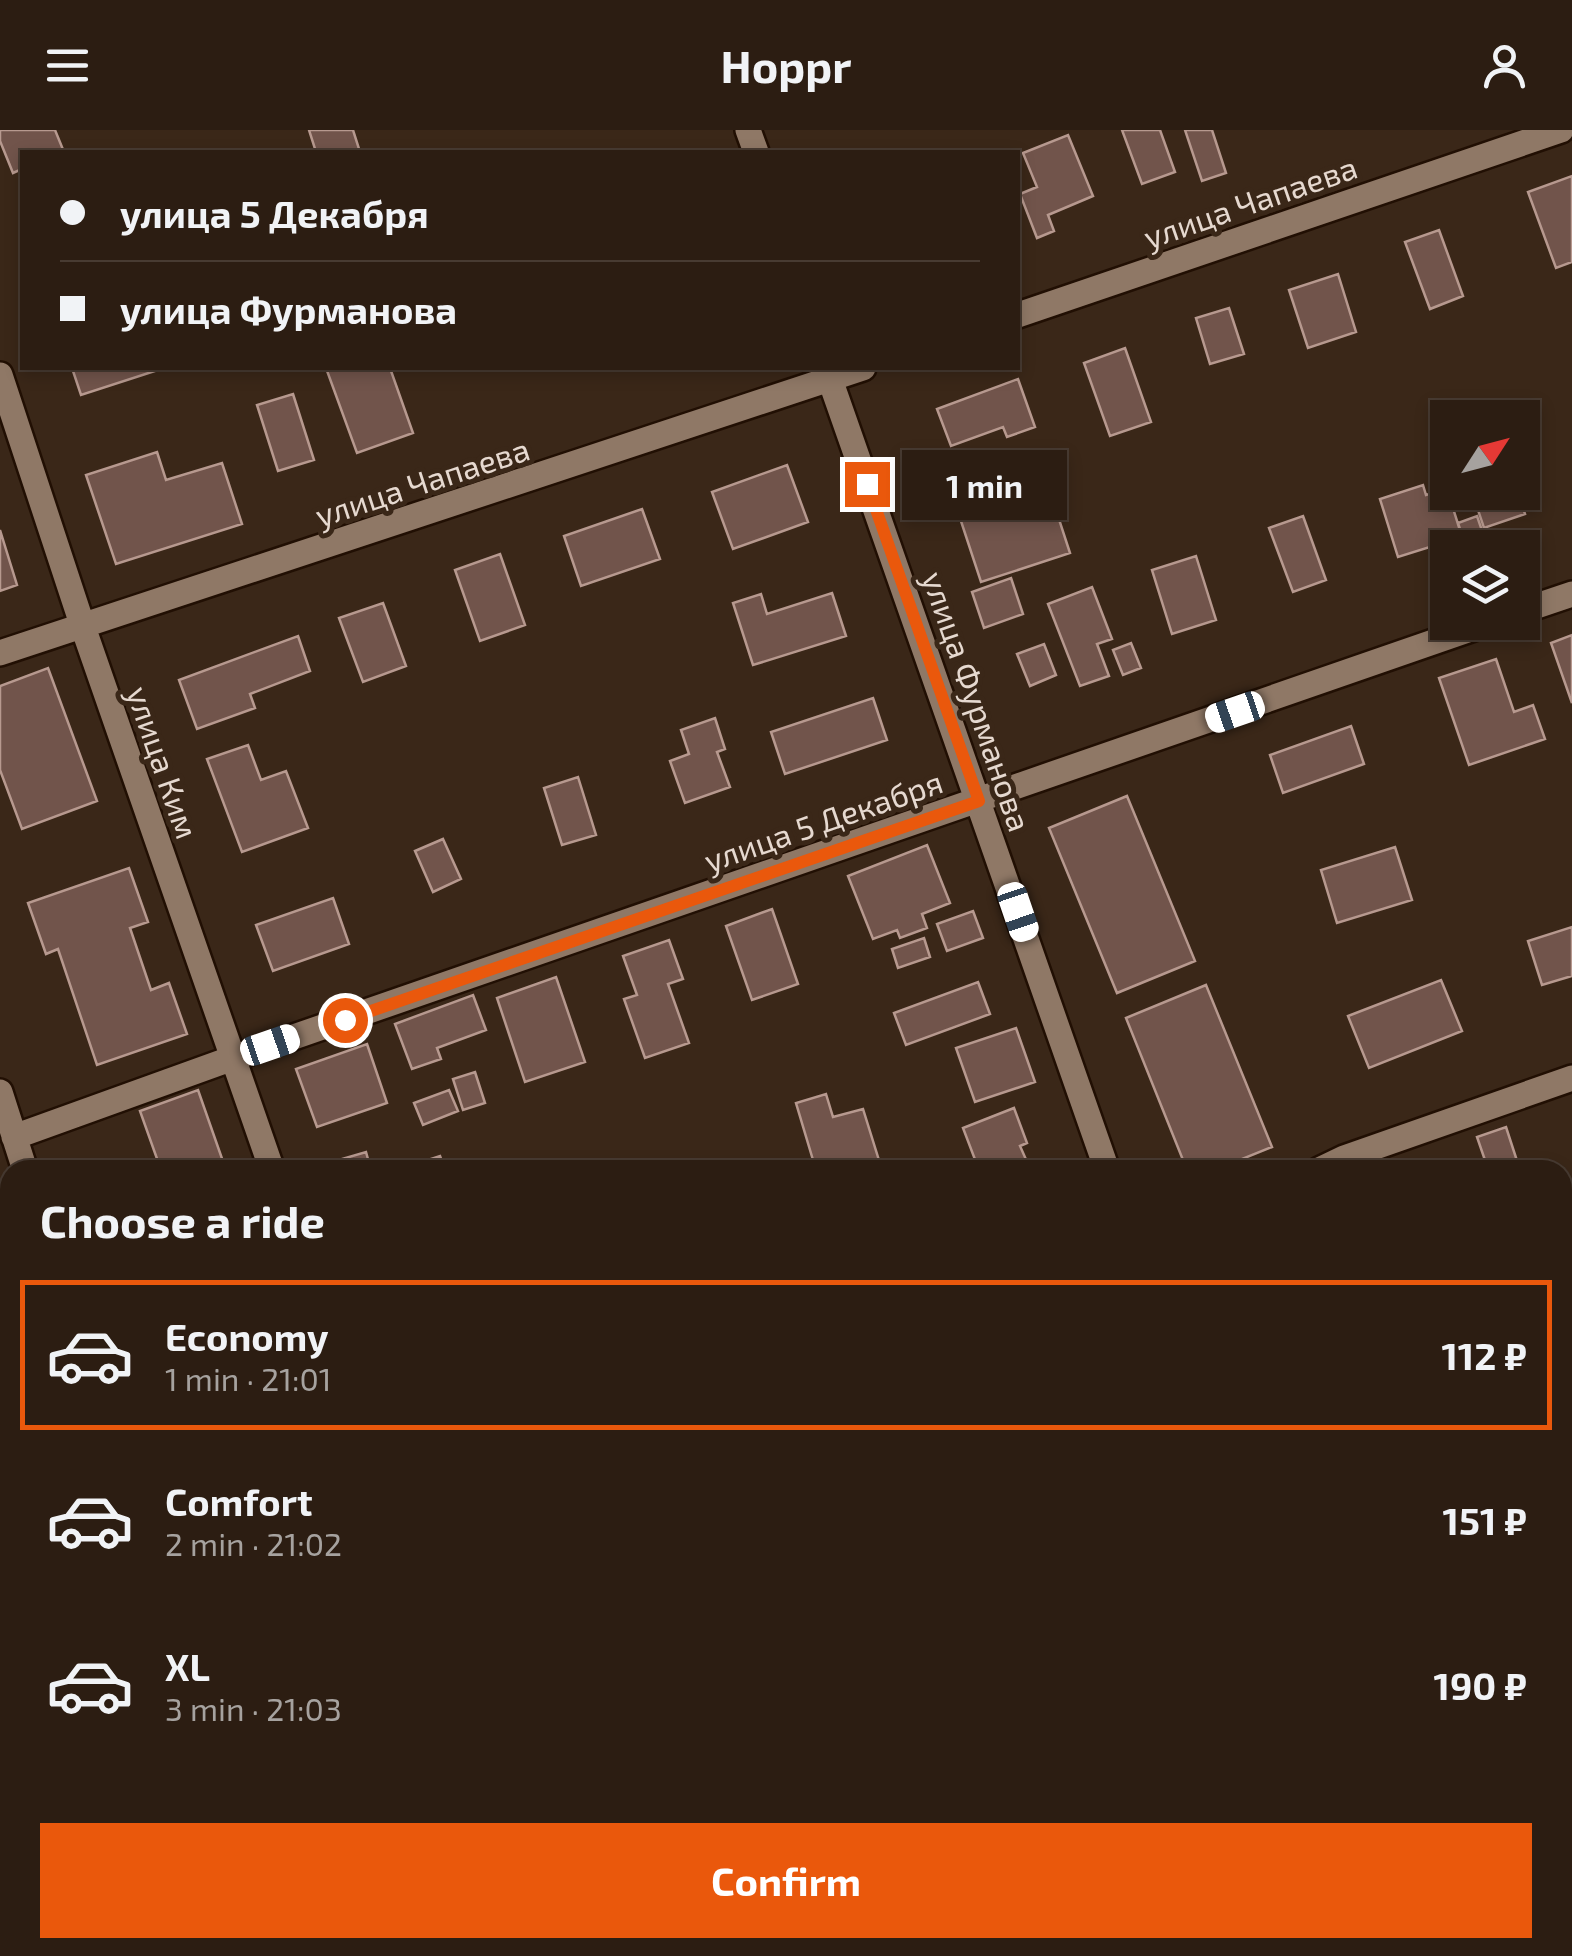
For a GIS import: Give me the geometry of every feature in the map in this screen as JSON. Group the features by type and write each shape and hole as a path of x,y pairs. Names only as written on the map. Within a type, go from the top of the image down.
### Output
{"street":[{"name":"улица Чапаева","path":"1020,314 1561,130"},
{"name":"улица Чапаева","path":"0,654 828,373"},
{"name":"улица Фурманова","path":"828,373 1104,1160"},
{"name":"улица Ким","path":"0,374 82,627 269,1160"},
{"path":"1540,606 1572,594"},
{"name":"улица 5 Декабря","path":"14,1137 1440,640"},
{"path":"1340,1160 1572,1078"},
{"path":"0,1092 22,1160"}],"building":[{"path":"0,130 55,130 63,150 20,150 20,170 13,173 0,141"},
{"path":"309,130 353,130 359,150 315,150"},
{"path":"1122,130 1160,130 1175,172 1142,184"},
{"path":"1185,130 1212,130 1226,173 1202,181"},
{"path":"1068,135 1093,196 1048,215 1054,231 1037,238 1020,194 1037,187 1023,153"},
{"path":"1572,176 1572,262 1556,268 1528,192"},
{"path":"1439,230 1463,296 1430,309 1405,242"},
{"path":"1338,274 1356,332 1308,348 1289,290"},
{"path":"1229,308 1244,354 1210,364 1196,318"},
{"path":"1125,348 1151,422 1110,436 1084,363"},
{"path":"73,370 158,370 81,395"},
{"path":"327,370 391,370 413,433 357,453"},
{"path":"1018,379 1035,427 1007,437 1003,427 951,446 937,409"},
{"path":"293,394 314,460 278,471 257,405"},
{"path":"157,452 166,480 222,463 242,524 116,564 86,475"},
{"path":"787,465 808,522 733,549 712,492"},
{"path":"1423,485 1426,495 1430,494 1430,510 1454,510 1460,530 1430,530 1430,547 1398,557 1380,499"},
{"path":"1030,489 1039,516 1056,510 1070,553 981,582 958,512"},
{"path":"642,509 660,559 581,586 564,536"},
{"path":"1478,510 1524,510 1525,514 1484,528"},
{"path":"1303,516 1326,580 1293,592 1269,528"},
{"path":"1477,516 1482,530 1460,530 1458,523"},
{"path":"0,530 17,585 0,591"},
{"path":"500,554 525,625 480,641 455,570"},
{"path":"1196,556 1216,620 1172,634 1152,570"},
{"path":"1011,578 1023,614 984,628 972,592"},
{"path":"1092,587 1112,639 1097,644 1109,676 1080,686 1048,604"},
{"path":"832,593 846,636 753,665 733,603 761,594 767,614"},
{"path":"383,603 406,666 363,682 339,618"},
{"path":"1572,635 1572,703 1551,643"},
{"path":"298,636 310,671 250,694 255,708 197,729 179,680"},
{"path":"1131,643 1141,668 1123,675 1113,650"},
{"path":"1044,644 1056,675 1030,686 1017,654"},
{"path":"1496,659 1514,712 1533,705 1545,739 1469,765 1439,678"},
{"path":"48,668 97,801 22,829 0,770 0,686"},
{"path":"873,698 887,740 785,774 771,732"},
{"path":"715,718 725,749 717,752 730,787 685,803 670,761 689,754 681,730"},
{"path":"1351,726 1364,764 1283,793 1270,755"},
{"path":"248,745 261,780 286,771 308,828 242,852 207,759"},
{"path":"578,777 596,835 562,845 544,788"},
{"path":"1127,796 1195,961 1117,993 1049,828"},
{"path":"443,839 461,879 433,892 415,851"},
{"path":"927,845 950,903 922,914 927,928 900,938 897,930 873,939 848,876"},
{"path":"1395,847 1412,900 1337,923 1321,870"},
{"path":"129,868 148,922 130,928 151,990 169,983 187,1034 97,1065 58,949 46,954 28,903"},
{"path":"333,898 349,944 273,971 256,925"},
{"path":"772,909 798,984 752,1000 726,926"},
{"path":"973,911 983,938 947,951 937,924"},
{"path":"1572,927 1572,976 1542,985 1528,941"},
{"path":"924,938 930,957 898,968 892,949"},
{"path":"669,940 683,979 668,984 689,1043 645,1058 624,999 637,995 623,956"},
{"path":"556,977 585,1062 525,1082 497,998"},
{"path":"1441,980 1462,1031 1369,1068 1348,1016"},
{"path":"978,982 990,1014 906,1045 894,1013"},
{"path":"1206,985 1272,1147 1240,1160 1183,1160 1126,1018"},
{"path":"473,995 486,1030 437,1048 441,1059 412,1069 395,1024"},
{"path":"1016,1028 1035,1082 975,1102 956,1048"},
{"path":"367,1044 387,1103 317,1127 296,1069"},
{"path":"475,1072 485,1103 463,1110 453,1079"},
{"path":"198,1090 222,1160 157,1160 140,1111"},
{"path":"449,1090 458,1111 423,1125 414,1103"},
{"path":"826,1094 833,1117 863,1109 879,1160 813,1160 796,1103"},
{"path":"1014,1108 1027,1143 1020,1146 1026,1160 975,1160 963,1128"},
{"path":"1506,1127 1517,1160 1485,1160 1477,1137"},
{"path":"366,1152 368,1160 338,1160"}],"route":[{"path":"345,1020 979,801 867,484"}]}
